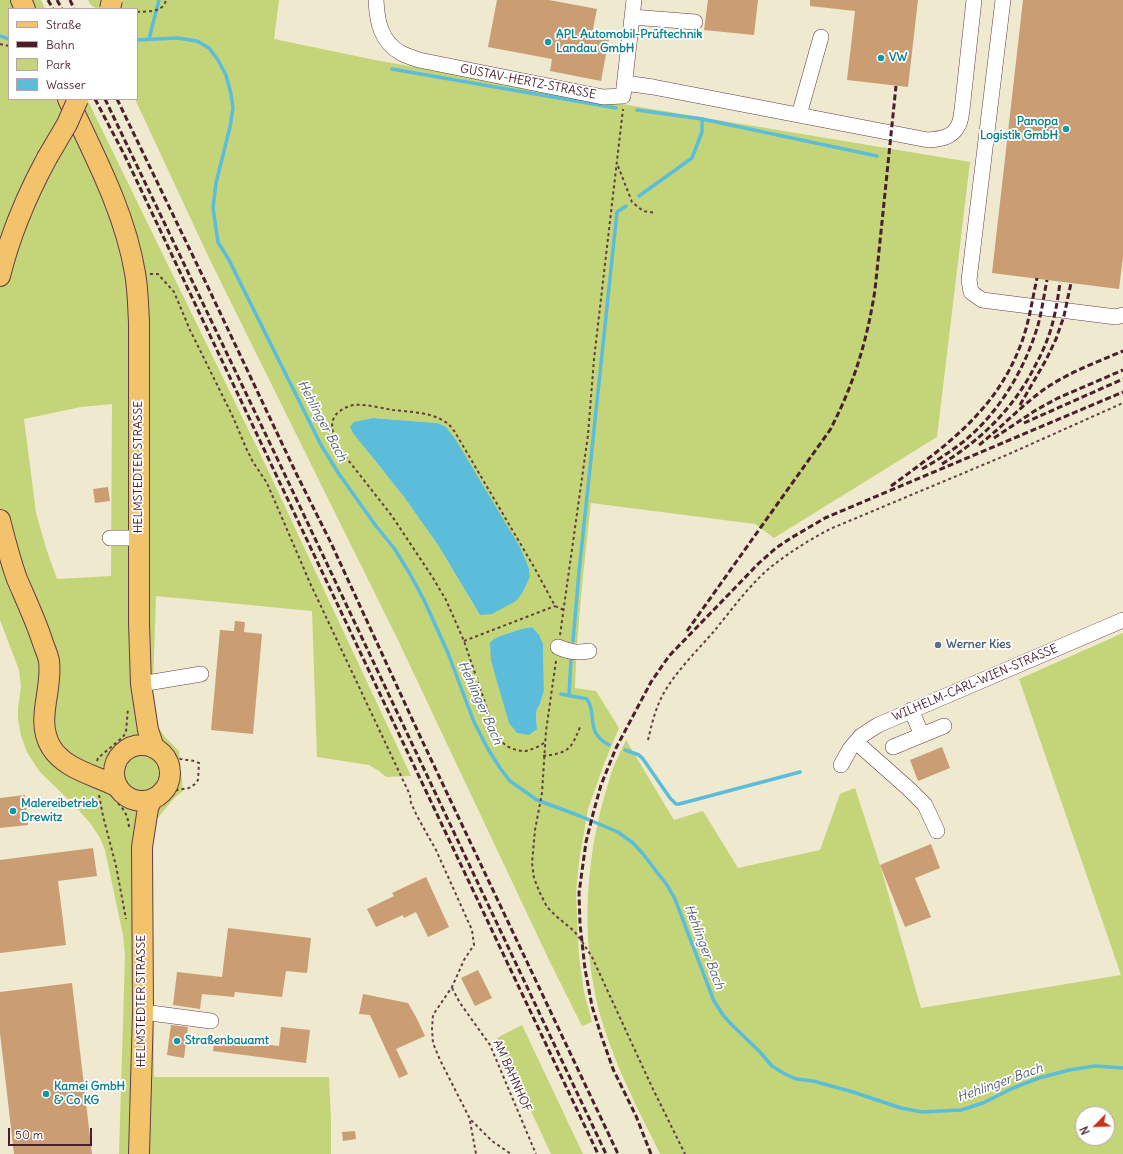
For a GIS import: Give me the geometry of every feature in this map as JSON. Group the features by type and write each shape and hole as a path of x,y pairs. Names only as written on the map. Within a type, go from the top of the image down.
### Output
{"main road":[{"name":"HELMSTEDTER STRASSE","path":"68,100 110,192 123,226 135,274 139,322 139,623 141,684 148,730 161,749"},
{"path":"0,276 9,243 38,174 67,124 78,100"},
{"path":"0,520 17,577 37,623 49,659 50,673 44,716 44,728 51,748 70,765 90,771 135,800 144,800 141,813"},
{"name":"HELMSTEDTER STRASSE","path":"123,791 115,780 115,766 128,742 141,684"},
{"path":"90,771 107,765 128,742 161,749 161,752 169,765 169,781 165,789 141,813"},
{"name":"HELMSTEDTER STRASSE","path":"139,1154 143,1012 141,813"}],"street":[{"name":"GUSTAV-HERTZ-STRASSE","path":"376,0 376,15 381,32 390,45 402,53 419,60 603,97 624,90 653,87 928,140 941,139 951,135 959,125 974,0"},
{"path":"624,90 634,0"},
{"path":"1003,0 969,280 971,292 982,300 1116,317 1123,315"},
{"path":"632,17 695,22"},
{"path":"799,115 821,37"},
{"path":"110,538 139,538"},
{"name":"WILHELM-CARL-WIEN-STRASSE","path":"841,765 850,749 856,742 878,724 1123,620"},
{"path":"558,648 576,653 588,651"},
{"path":"141,684 201,674"},
{"path":"911,710 922,735"},
{"path":"893,746 944,726"},
{"path":"856,742 920,799 930,814 937,831"},
{"path":"143,1012 211,1021"}],"path":[{"path":"138,12 156,11 165,5 166,0"},
{"path":"624,90 624,114 594,359 588,435 544,743 542,793 538,811 532,863 534,878 547,906 582,940 592,957 651,1085 685,1154"},
{"path":"618,164 632,202 643,211 656,213"},
{"path":"135,274 158,274 174,292 190,330 234,417 246,448 266,483 310,583 410,795 411,803 436,850 472,930 474,945 464,960 452,987 434,1015 432,1029 433,1042 440,1060 470,1119 476,1154"},
{"path":"648,740 657,707 670,683 760,577 775,563 808,541 842,524 1009,454 1123,403"},
{"path":"544,743 529,751 522,751 504,745 498,737 492,726 464,641 446,600 392,516 338,447 331,427 332,421 337,413 344,408 353,405 431,415 445,421 453,429 534,567 555,606 564,610"},
{"path":"464,641 555,606"},
{"path":"128,706 128,742"},
{"path":"543,756 561,754 567,751 575,740 580,727"},
{"path":"127,923 116,866 90,771 98,758 123,738 128,742"},
{"path":"141,813 153,817 177,790 189,788 198,780 199,763 177,758 161,749"},
{"name":"AM BAHNHOF","path":"452,987 460,1002 490,1045 536,1154"},
{"path":"470,1119 492,1141 511,1154"}],"green space":[{"path":"0,0 41,0 45,8 8,8 8,100 87,100 266,466 411,776 386,777 369,765 317,757 312,611 156,596 152,718 165,737 179,751 183,791 174,798 152,825 154,1077 329,1077 331,1154 119,1154 125,955 123,935 105,850 100,838 91,824 75,806 39,771 27,752 21,736 18,719 21,687 19,670 0,620","holes":["112,404 111,576 57,579 36,513 24,419 81,407"]},
{"path":"88,0 279,0 274,39 375,60 634,106 970,162 937,437 774,538 755,524 591,503 583,572 575,688 596,691 619,728 588,809 579,862 576,893 579,957 584,992 592,1022 582,1026 550,962 397,638 209,258 135,100 138,100 138,8 96,8 91,5","holes":["373,418 437,423 521,549 529,568 530,577 523,592 480,615 438,545 404,497 364,446 354,423","532,627 543,644 544,691 537,709 537,729 510,723 491,661 500,636"]},
{"path":"1123,633 1123,1154 660,1154 628,1089 614,1056 597,1005 589,954 588,908 591,862 599,816 615,764 626,740 674,820 703,811 738,868 820,850 840,794 855,788 880,865 921,1008 1121,975 1019,679"},
{"path":"522,1025 583,1154 551,1154 497,1038"}],"water":[{"path":"373,418 437,423 446,427 456,440 521,549 529,568 530,577 523,592 516,601 492,614 480,615 438,545 404,497 353,433 350,427 354,422"},
{"path":"532,627 539,635 543,644 544,691 537,709 537,729 529,735 517,733 509,723 491,661 490,643 500,636"}],"building":[{"name":"APL Automobil-Prüftechnik Landau GmbH","path":"497,0 549,0 597,9 592,34 609,38 601,81 550,71 552,59 488,47"},
{"path":"708,0 758,0 754,35 704,30"},
{"name":"VW","path":"810,0 918,0 908,87 847,80 855,11 810,6"},
{"name":"Panopa Logistik GmbH","path":"1023,0 1123,0 1123,257 1119,289 992,273"},
{"path":"108,487 110,501 95,503 93,489"},
{"path":"235,621 245,622 244,632 262,634 253,734 211,730 220,630 234,631"},
{"path":"942,747 950,768 918,781 910,760"},
{"name":"Malereibetrieb Drewitz","path":"25,795 28,825 0,828 0,798"},
{"path":"931,844 940,868 915,878 931,917 905,927 880,865"},
{"path":"93,848 97,876 58,881 66,945 0,953 0,860"},
{"path":"426,877 449,927 428,937 416,912 404,918 403,915 376,927 367,909 394,896 392,893"},
{"path":"228,928 311,938 307,973 286,971 282,997 235,992 234,997 202,994 200,1009 173,1005 177,972 222,977"},
{"path":"478,970 492,998 475,1006 461,978"},
{"name":"Kamei GmbH & Co KG","path":"72,983 92,1154 14,1154 0,1033 0,992"},
{"path":"363,994 408,1003 416,1017 425,1036 396,1049 408,1074 399,1078 370,1015 359,1014"},
{"name":"Straßenbauamt","path":"171,1025 188,1027 184,1058 167,1055"},
{"path":"281,1027 310,1030 306,1063 213,1051 215,1038 279,1046"},
{"path":"355,1131 356,1139 343,1141 342,1132"}],"waterway":[{"path":"149,39 159,0"},
{"name":"Hehlinger Bach","path":"0,36 8,39"},
{"name":"Hehlinger Bach","path":"138,40 178,38 197,41 209,48 218,60 226,75 233,108 230,127 216,183 213,208 218,242 229,260 321,445 339,474 376,526 394,548 424,600 448,653 474,722 488,749 510,781 537,800 618,832 633,843 643,854 667,885 675,899 714,1001 732,1025 772,1066 785,1074 796,1079 813,1081 853,1092 901,1108 922,1112 961,1110 983,1103 1013,1088 1039,1078 1069,1070 1095,1066 1123,1068"},
{"path":"392,69 616,108"},
{"path":"637,110 702,119 877,156"},
{"path":"639,196 692,158 702,132 702,119"},
{"path":"573,641 617,212 626,206"},
{"path":"569,696 571,658"},
{"path":"561,694 587,699 592,711 594,729 601,740 609,745"},
{"path":"625,750 639,755 643,759 670,798 676,804 800,772"}],"railway":[{"path":"48,0 52,8"},
{"path":"57,0 61,8"},
{"path":"70,0 74,8"},
{"path":"687,631 830,430 853,379 864,345 875,290 896,86"},
{"path":"96,100 125,156 598,1154"},
{"path":"105,100 276,456 606,1154"},
{"path":"117,100 331,543 419,734 618,1154"},
{"path":"891,486 950,441 983,408 998,389 1010,368 1024,336 1037,278"},
{"path":"922,469 938,460 963,442 988,418 1009,389 1018,374 1033,341 1038,325 1047,280"},
{"path":"942,464 970,444 996,421 1007,409 1027,381 1047,341 1056,307 1060,282"},
{"path":"1020,405 1046,360 1056,339 1064,316 1071,283"},
{"path":"979,445 1055,382 1074,372 1123,351"},
{"path":"994,438 1036,410 1058,398 1123,370"},
{"path":"1024,423 1123,379"},
{"path":"651,1154 636,1116 613,1069 592,1006 585,969 580,924 579,893 586,842 601,785 616,748 651,682 669,656 759,563 776,548 791,538 825,518 1123,392"}],"place":[{"name":"APL Automobil-Prüftechnik Landau GmbH","path":"548,42"},
{"name":"VW","path":"881,58"},
{"name":"Panopa Logistik GmbH","path":"1066,129"},
{"name":"Werner Kies","path":"938,645"},
{"name":"Malereibetrieb Drewitz","path":"13,811"},
{"name":"Straßenbauamt","path":"177,1041"},
{"name":"Kamei GmbH & Co KG","path":"46,1094"}]}
